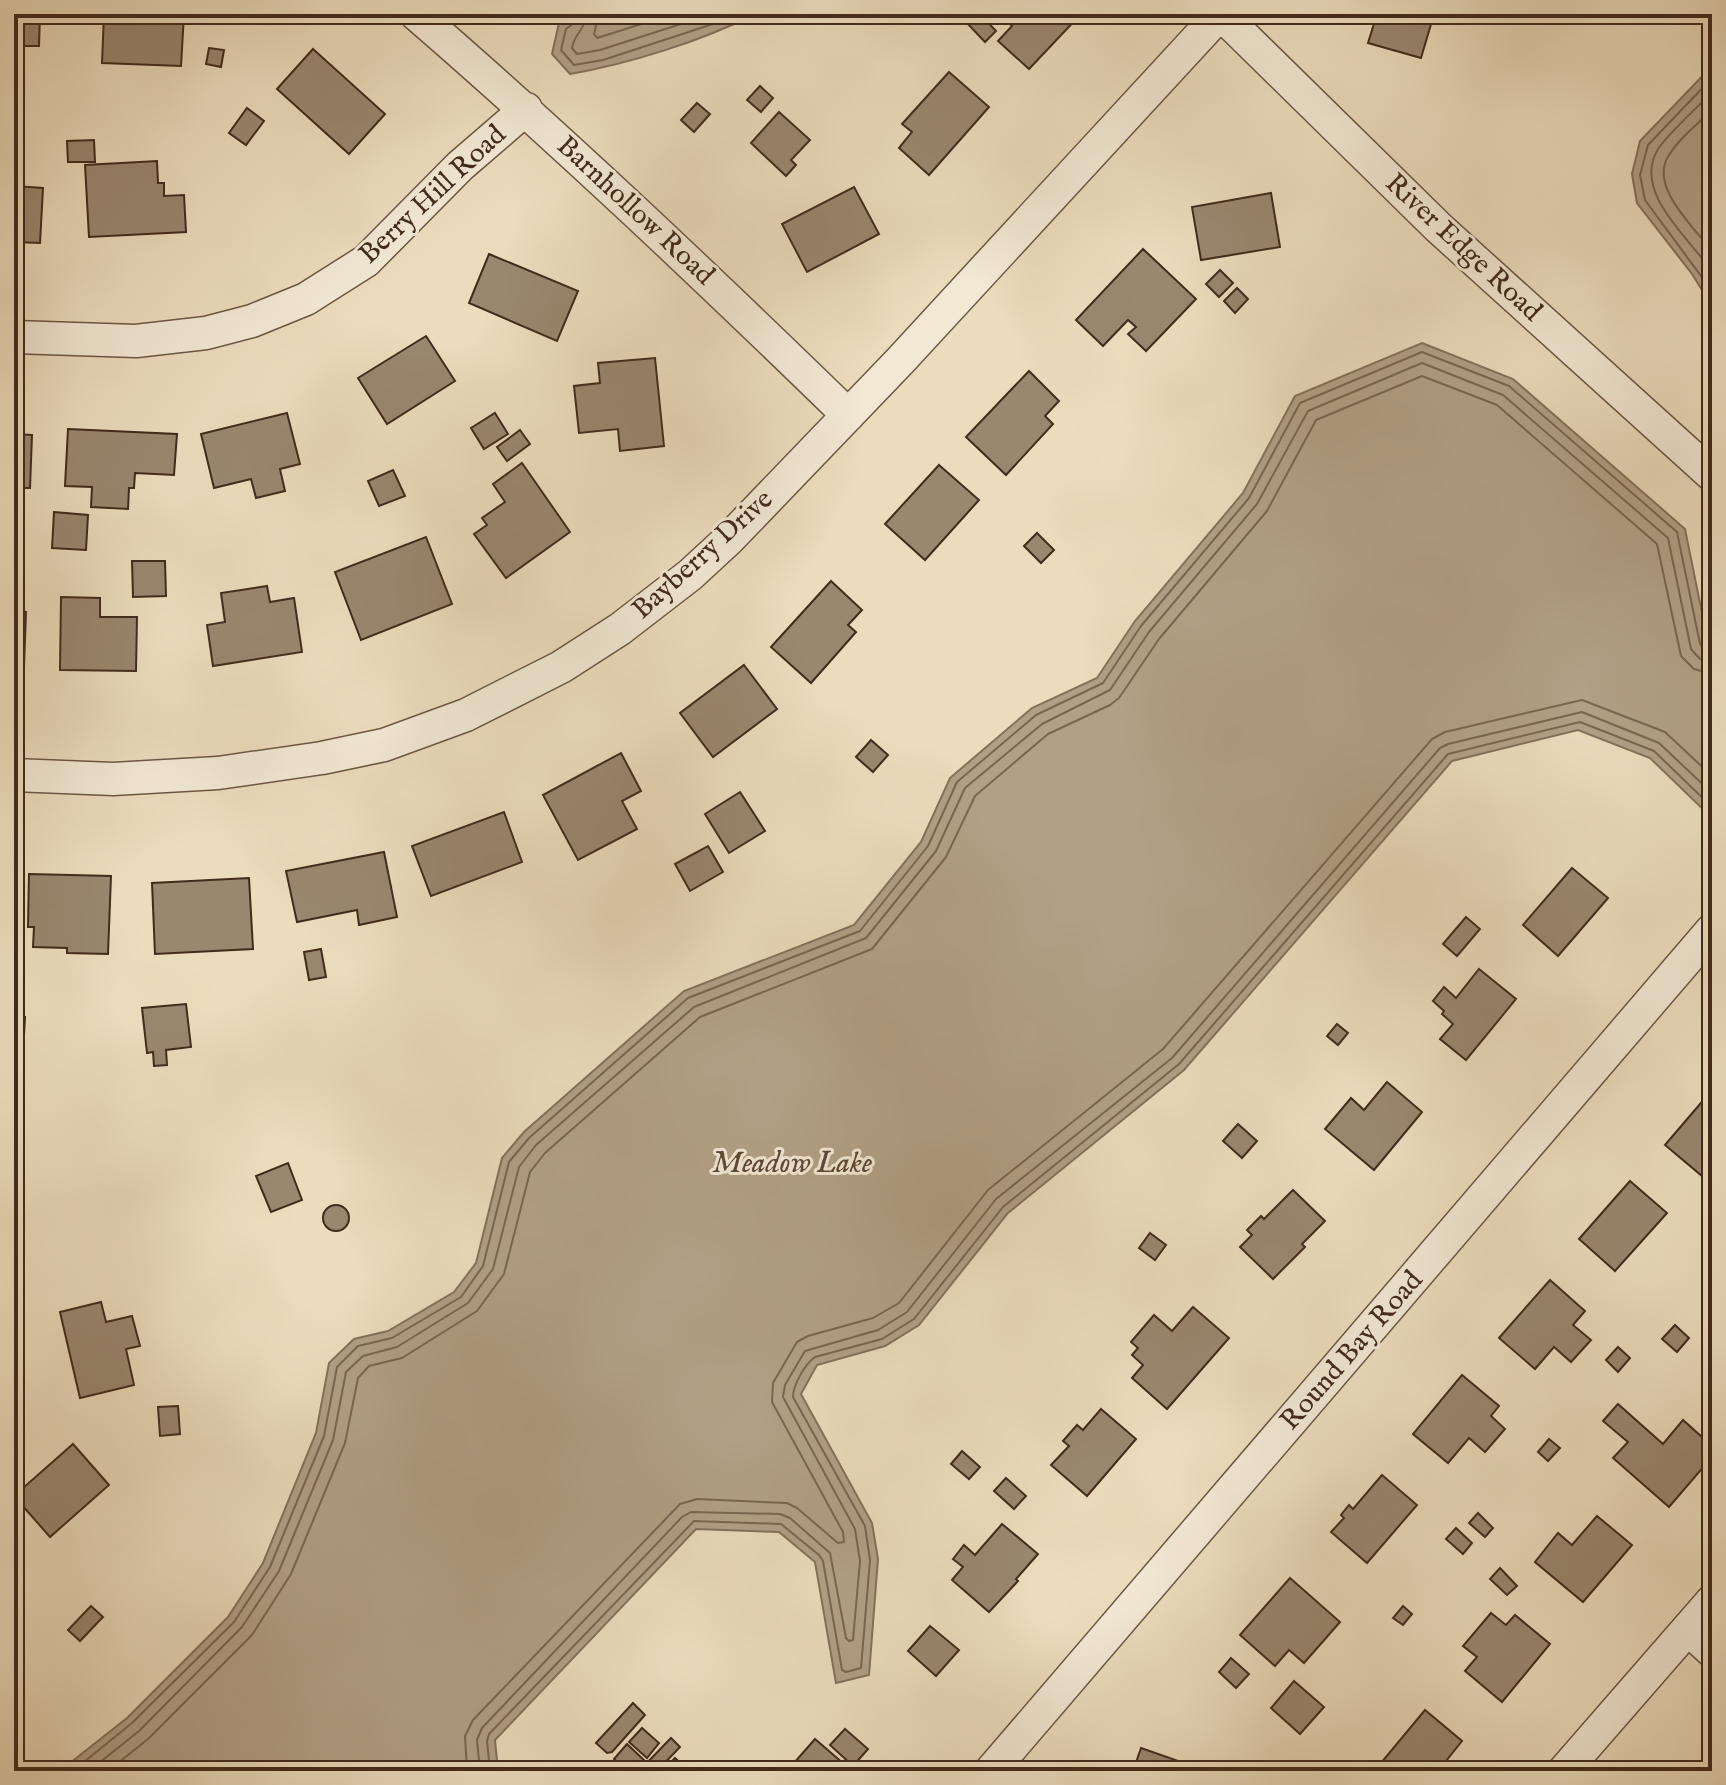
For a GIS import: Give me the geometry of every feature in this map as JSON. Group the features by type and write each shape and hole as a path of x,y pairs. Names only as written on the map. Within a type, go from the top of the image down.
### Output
{"street":[{"name":"Barnhollow Road","path":"416,14 526,109 848,415"},
{"name":"Bayberry Drive","path":"14,775 113,779 218,773 322,758 384,745 466,715 561,667 620,629 690,575 729,539 1221,14"},
{"name":"River Edge Road","path":"1221,14 1439,228 1712,475"},
{"name":"Berry Hill Road","path":"14,337 136,341 206,333 252,321 306,299 366,261 460,166 526,109"},
{"name":"Round Bay Road","path":"991,1771 1712,930"},
{"path":"1564,1771 1712,1601"},
{"path":"1688,1629 1712,1651"}],"water":[{"path":"574,14 755,14 664,50 570,74 552,54 559,23"},
{"path":"1712,66 1712,306 1692,274 1637,203 1632,174 1640,141"},
{"name":"Meadow Lake","path":"1422,343 1513,379 1685,529 1712,662 1712,818 1650,758 1578,730 1452,761 1184,1070 1008,1213 919,1325 885,1346 817,1365 801,1394 872,1523 878,1559 869,1675 836,1683 815,1562 779,1532 696,1529 495,1740 498,1771 60,1771 127,1718 228,1617 263,1563 316,1433 329,1363 354,1339 388,1331 454,1292 476,1263 502,1158 524,1132 684,991 854,925 921,842 950,778 1032,708 1097,678 1135,621 1243,493 1295,396"}],"building":[{"path":"14,14 40,14 39,46 19,46 19,59 14,59"},
{"path":"104,14 184,14 181,66 102,63"},
{"path":"975,14 980,14 996,31 985,42 966,22"},
{"path":"1081,14 1029,69 998,41 1012,26 1002,16"},
{"path":"1377,14 1434,14 1421,58 1368,43"},
{"path":"209,48 224,50 221,67 206,64"},
{"path":"313,49 385,114 349,154 277,89"},
{"path":"949,72 989,107 929,175 899,148 912,132 902,124"},
{"path":"760,86 773,98 761,112 747,100"},
{"path":"697,103 710,114 694,132 681,120"},
{"path":"247,108 264,121 246,145 229,133"},
{"path":"779,112 810,140 791,160 796,165 786,176 751,143"},
{"path":"94,140 95,162 68,162 67,141"},
{"path":"157,161 158,183 164,183 164,196 184,195 186,232 89,237 85,165"},
{"path":"14,186 43,188 40,243 14,242"},
{"path":"854,187 879,234 807,272 782,224"},
{"path":"1271,193 1280,247 1201,260 1192,207"},
{"path":"1143,249 1196,299 1146,351 1128,334 1136,327 1128,320 1103,346 1076,320"},
{"path":"489,254 578,291 557,341 469,303"},
{"path":"1220,270 1233,283 1219,297 1206,284"},
{"path":"1237,288 1248,299 1235,313 1224,301"},
{"path":"426,336 455,381 387,424 358,378"},
{"path":"655,358 664,446 620,451 618,429 579,433 574,386 600,383 598,363"},
{"path":"1029,371 1059,401 1045,416 1053,424 1006,475 966,437"},
{"path":"287,413 300,464 280,469 285,491 256,498 251,479 214,488 201,434"},
{"path":"495,413 508,434 484,449 471,428"},
{"path":"68,429 177,434 174,475 135,473 134,488 129,488 128,509 91,507 92,487 65,486"},
{"path":"520,430 530,444 507,461 497,447"},
{"path":"14,434 32,435 30,488 14,488"},
{"path":"522,463 570,532 506,578 474,534 487,525 482,518 505,502 493,484"},
{"path":"939,465 979,500 925,560 885,524"},
{"path":"393,470 405,496 379,506 368,481"},
{"path":"54,512 88,515 86,550 52,548"},
{"path":"1037,533 1054,550 1041,563 1024,546"},
{"path":"426,537 452,604 361,640 335,572"},
{"path":"132,561 165,561 166,596 133,597"},
{"path":"831,581 862,610 848,625 856,632 811,683 771,647"},
{"path":"267,586 270,602 294,598 302,652 213,666 207,625 225,622 221,593"},
{"path":"61,597 100,598 100,617 137,617 136,671 60,670"},
{"path":"14,611 26,612 24,667 14,666"},
{"path":"744,665 777,709 713,757 680,713"},
{"path":"871,740 888,755 873,772 856,757"},
{"path":"621,753 641,791 622,801 637,829 578,860 543,795"},
{"path":"740,792 765,831 729,853 705,814"},
{"path":"504,812 522,862 431,896 412,846"},
{"path":"708,846 723,872 690,891 675,864"},
{"path":"384,852 397,917 359,925 357,910 297,922 286,871"},
{"path":"1572,868 1608,898 1558,956 1523,925"},
{"path":"29,874 111,876 108,954 67,953 67,948 33,947 34,927 28,927"},
{"path":"249,878 253,949 155,954 152,883"},
{"path":"1466,917 1480,929 1457,956 1443,944"},
{"path":"321,949 326,977 309,980 304,952"},
{"path":"1479,969 1516,999 1466,1060 1440,1039 1453,1024 1433,1001 1444,987 1456,998"},
{"path":"186,1004 191,1047 166,1050 167,1065 154,1066 153,1052 147,1053 142,1008"},
{"path":"14,1017 25,1017 24,1035 14,1035"},
{"path":"1337,1024 1348,1033 1338,1045 1327,1036"},
{"path":"1387,1082 1422,1112 1374,1170 1325,1129 1351,1098 1364,1110"},
{"path":"1712,1090 1712,1164 1702,1176 1665,1145"},
{"path":"1238,1124 1257,1141 1242,1158 1223,1141"},
{"path":"288,1163 302,1200 271,1212 256,1176"},
{"path":"1630,1181 1667,1213 1615,1271 1579,1239"},
{"path":"1293,1190 1325,1221 1302,1244 1305,1247 1273,1279 1240,1247 1252,1235 1247,1230 1261,1216 1264,1219"},
{"path":"336,1205 345,1209 349,1218 345,1227 336,1231 327,1227 323,1218 327,1209"},
{"path":"14,1211 24,1214 14,1248"},
{"path":"1150,1233 1166,1245 1155,1260 1139,1248"},
{"path":"1550,1280 1585,1311 1573,1325 1591,1340 1571,1362 1554,1347 1535,1369 1499,1338"},
{"path":"101,1302 106,1322 132,1316 140,1346 126,1349 134,1385 80,1398 60,1312"},
{"path":"1193,1307 1229,1338 1167,1409 1132,1378 1143,1365 1132,1355 1138,1348 1131,1342 1154,1315 1172,1331"},
{"path":"1675,1325 1689,1338 1677,1352 1662,1339"},
{"path":"1618,1347 1630,1358 1618,1372 1606,1360"},
{"path":"1462,1375 1499,1406 1491,1416 1505,1429 1485,1452 1469,1438 1448,1463 1413,1434"},
{"path":"1618,1404 1663,1444 1683,1420 1712,1446 1712,1457 1669,1507 1613,1458 1628,1442 1603,1421"},
{"path":"178,1406 180,1434 160,1436 158,1407"},
{"path":"1101,1409 1136,1439 1087,1496 1051,1465 1069,1446 1063,1441 1077,1425 1083,1430"},
{"path":"1549,1439 1560,1448 1548,1461 1538,1452"},
{"path":"73,1444 109,1485 50,1537 14,1496"},
{"path":"962,1451 980,1467 969,1479 951,1464"},
{"path":"1382,1475 1417,1505 1367,1563 1331,1532 1344,1518 1341,1515 1349,1505 1353,1509"},
{"path":"1006,1478 1026,1496 1014,1509 994,1491"},
{"path":"1478,1513 1493,1528 1485,1537 1469,1523"},
{"path":"1597,1516 1632,1545 1583,1602 1535,1562 1558,1533 1572,1545"},
{"path":"1002,1524 1038,1554 989,1612 952,1580 963,1567 953,1559 964,1545 975,1555"},
{"path":"1456,1528 1472,1543 1463,1554 1446,1539"},
{"path":"1500,1568 1517,1586 1507,1595 1490,1579"},
{"path":"1290,1578 1340,1622 1304,1663 1289,1650 1275,1666 1240,1635"},
{"path":"91,1606 103,1617 80,1641 68,1630"},
{"path":"1403,1606 1412,1614 1403,1625 1393,1618"},
{"path":"1491,1613 1506,1625 1515,1615 1550,1644 1502,1702 1465,1671 1477,1657 1463,1646"},
{"path":"930,1626 959,1650 936,1676 908,1651"},
{"path":"1231,1658 1249,1674 1236,1688 1219,1672"},
{"path":"1294,1681 1324,1707 1300,1734 1271,1708"},
{"path":"633,1703 645,1715 612,1752 607,1753 596,1743"},
{"path":"1425,1710 1462,1741 1438,1771 1378,1771 1376,1769"},
{"path":"642,1728 659,1743 647,1758 629,1742"},
{"path":"845,1729 868,1749 853,1766 830,1745"},
{"path":"671,1738 680,1747 657,1771 642,1768"},
{"path":"815,1739 851,1770 787,1771"},
{"path":"627,1744 645,1761 635,1771 627,1771 614,1759"},
{"path":"1141,1748 1187,1764 1186,1767 1196,1771 1133,1771"},
{"path":"675,1758 689,1771 663,1771"}]}
